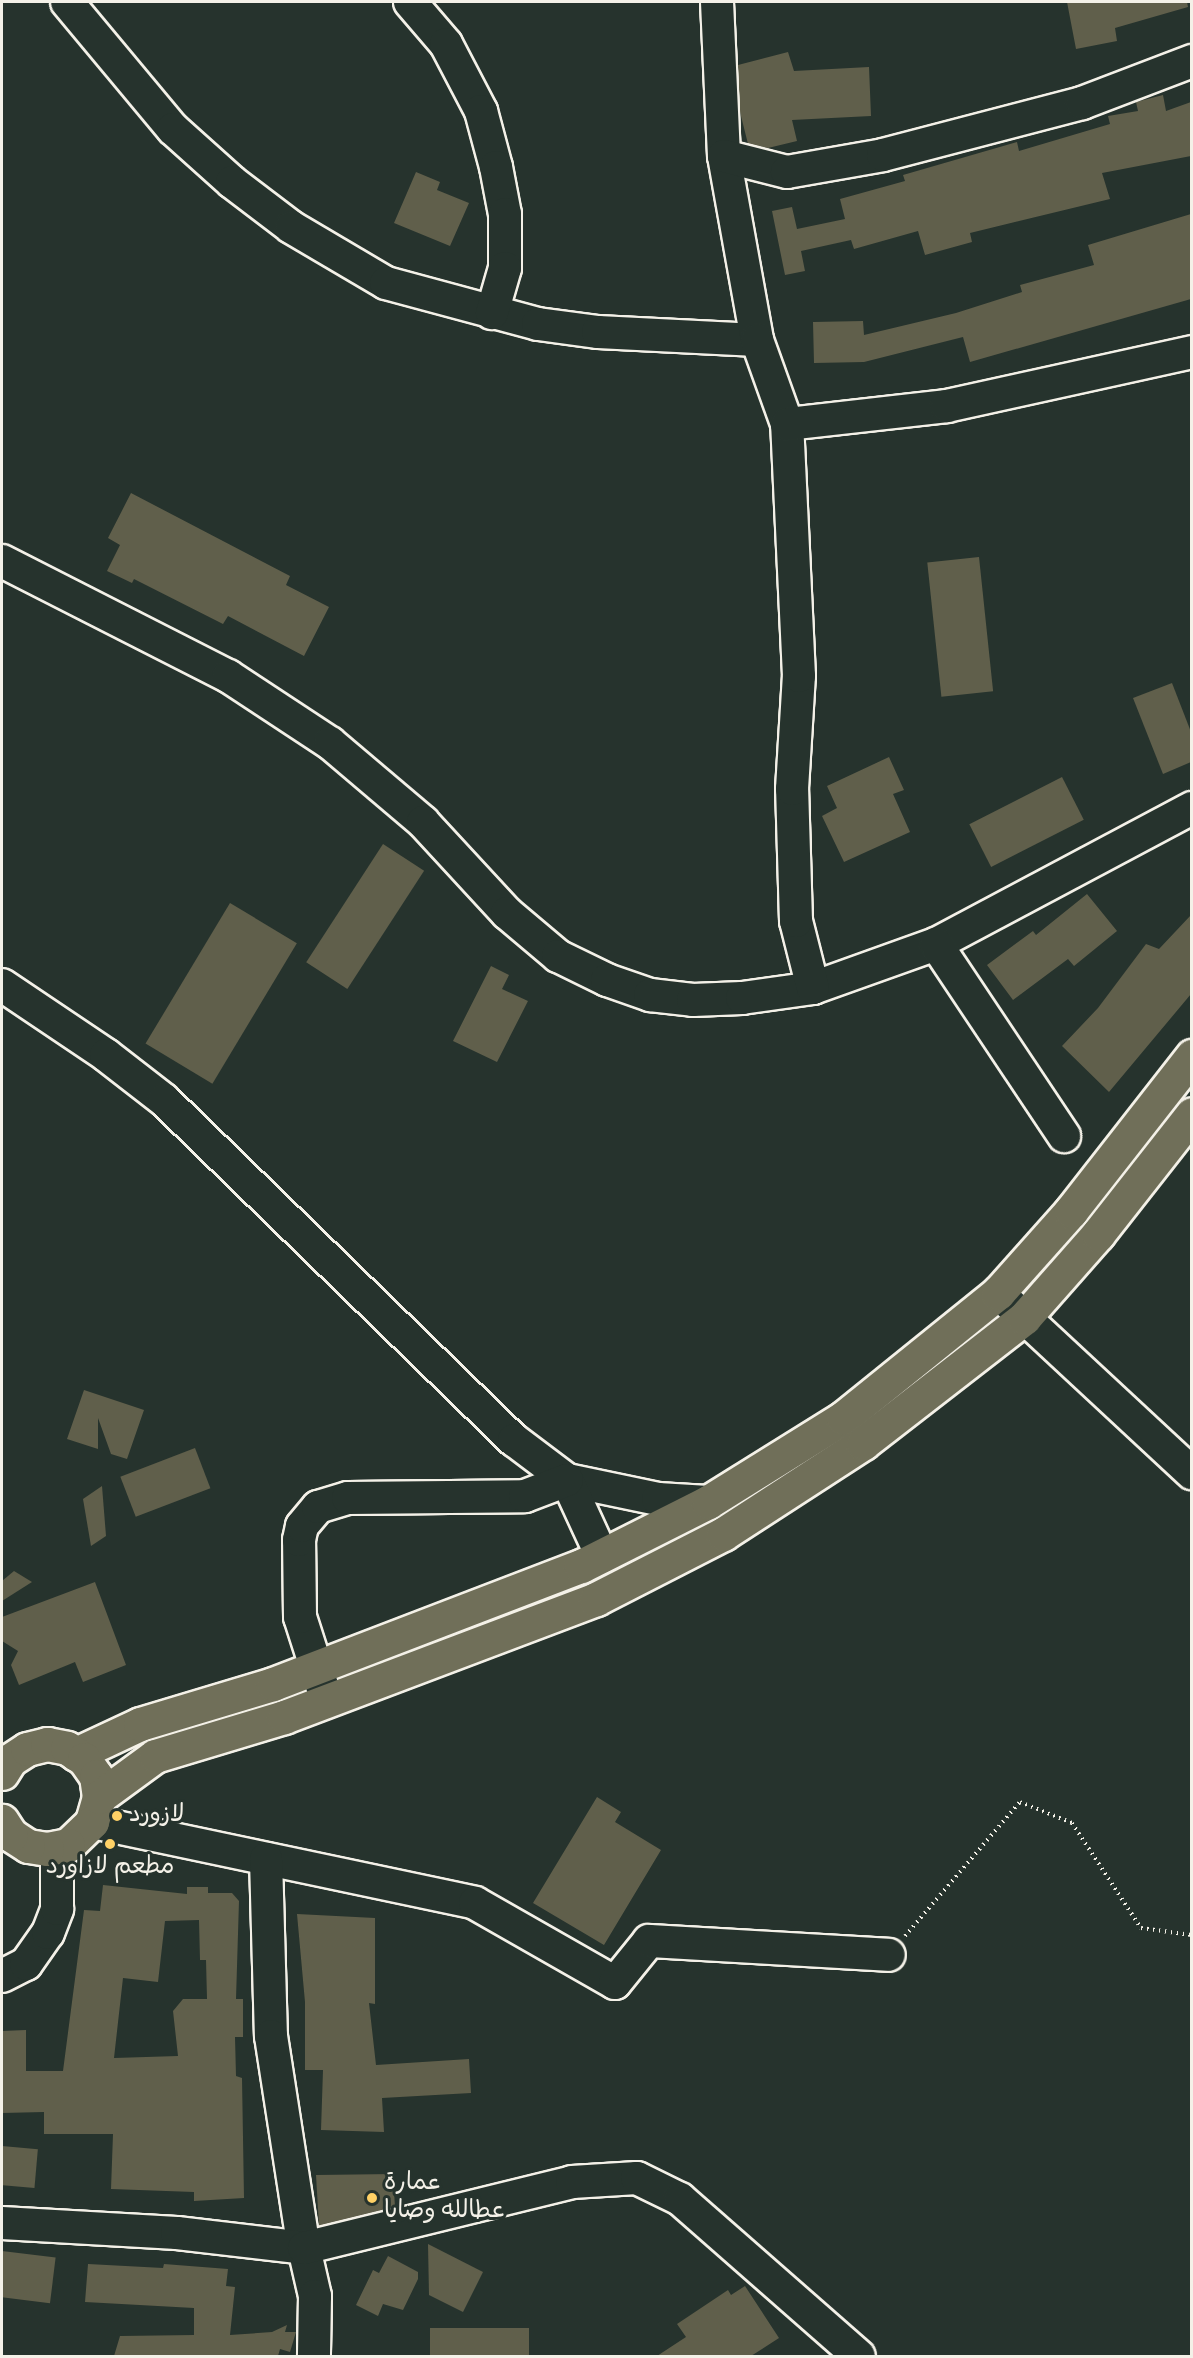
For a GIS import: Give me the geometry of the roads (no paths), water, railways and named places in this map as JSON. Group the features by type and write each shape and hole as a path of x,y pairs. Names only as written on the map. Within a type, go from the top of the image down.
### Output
{"main road":[{"path":"76,1754 140,1724 316,1668 602,1556 708,1502 843,1418 998,1293 1071,1211 1191,1056"},
{"path":"4,1829 28,1846 57,1848 85,1833 96,1809 154,1756 327,1701 596,1599 723,1534 863,1443 1024,1318 1098,1234 1191,1114"},
{"path":"6,1758 47,1744 76,1754 96,1776 96,1809"}],"street":[{"path":"67,2 173,129 232,182 291,227 386,283 538,324 598,332 757,340"},
{"path":"410,2 446,44 482,111 505,214 505,268 492,313"},
{"path":"717,2 724,156 757,340 788,424 800,676 792,789 796,921 813,988"},
{"path":"724,156 787,172 883,154 1082,103 1191,61"},
{"path":"788,424 947,406 1191,352"},
{"path":"2,561 228,676 330,743 423,822 507,913 558,956 607,980 661,996 693,1000 742,998 813,988 936,944 1191,808"},
{"path":"936,944 1064,1136"},
{"path":"2,985 106,1055 164,1100 514,1440 567,1480 658,1499 708,1502"},
{"path":"998,1293 1191,1473"},
{"path":"567,1480 602,1556"},
{"path":"327,1701 300,1617 299,1540 302,1526 318,1507 348,1498 525,1496 567,1480"},
{"path":"96,1809 266,1859 475,1903 615,1983 649,1941 889,1955"},
{"path":"2,1976 26,1964 48,1933 57,1909 57,1848"},
{"path":"266,1859 271,2036 304,2248 315,2296 314,2356"},
{"path":"2,2223 177,2233 304,2248 572,2182 637,2178 680,2199 846,2353"}],"place":[{"name":"لازورد","path":"117,1816"},
{"name":"مطعم لازاورد","path":"110,1844"},
{"name":"عمارة عطالله وصايا","path":"372,2198"}]}
